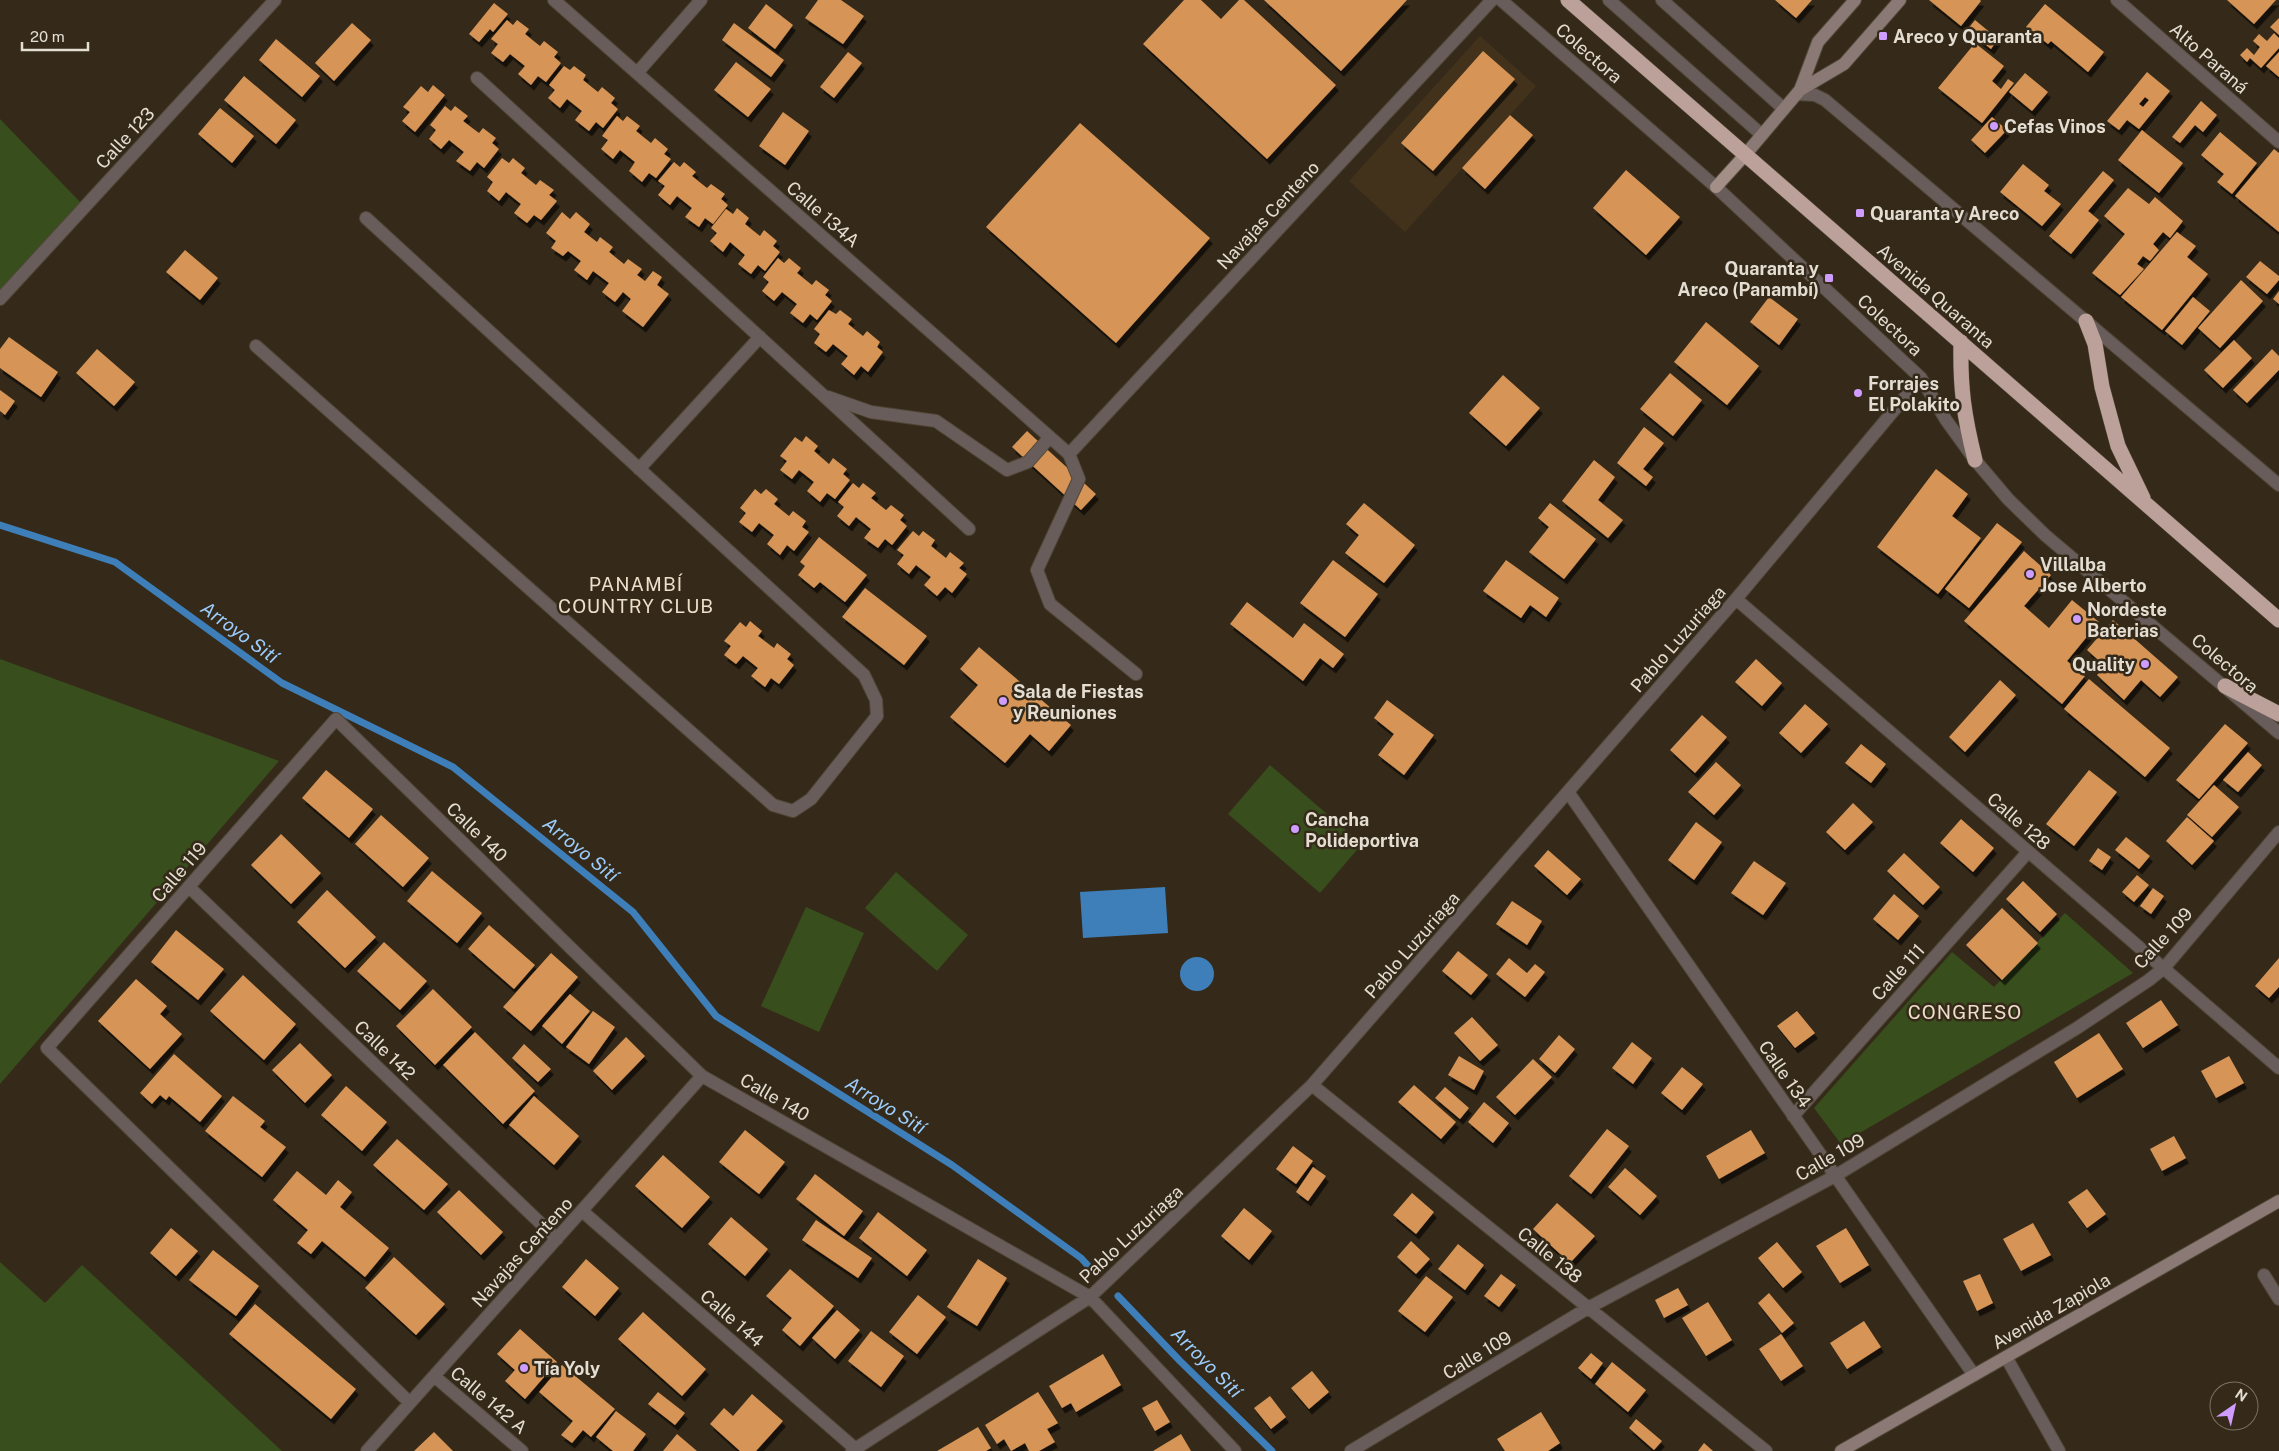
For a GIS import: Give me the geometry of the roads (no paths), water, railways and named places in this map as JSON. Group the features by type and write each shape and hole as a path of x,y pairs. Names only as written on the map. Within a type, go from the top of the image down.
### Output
{"highway":[{"name":"Avenida Quaranta","path":"1568,0 2279,620"},
{"path":"2086,321 2096,344 2102,386 2118,446 2146,504"},
{"path":"1961,342 1960,383 1965,422 1976,460"},
{"path":"2225,686 2279,714"}],"main road":[{"path":"1799,92 1818,42 1855,0"},
{"path":"1716,187 1799,92 1844,64 1900,0"},
{"name":"Avenida Zapiola","path":"1841,1451 2279,1201"}],"street":[{"name":"Calle 123","path":"0,299 275,0"},
{"name":"Calle 134A","path":"554,0 1069,454"},
{"path":"637,73 701,0"},
{"name":"Navajas Centeno","path":"1069,454 1492,0"},
{"name":"Colectora","path":"1501,0 1716,187 1921,378 1946,420 1976,460 2008,499 2045,535 2279,733"},
{"path":"1609,0 1762,135"},
{"path":"1662,0 1784,109"},
{"name":"Alto Paraná","path":"2117,0 2279,142"},
{"path":"477,78 969,529"},
{"path":"1799,92 1815,95 1825,100 2278,483"},
{"path":"256,346 773,805 793,811 811,799 877,716 876,700 864,675 366,218"},
{"path":"639,469 760,338"},
{"name":"Pablo Luzuriaga","path":"856,1450 1090,1297 1312,1086 1736,599 1921,378"},
{"path":"823,395 871,412 936,421 1007,470 1028,462 1050,436"},
{"path":"1069,454 1079,479 1037,570 1050,604 1136,674"},
{"name":"Calle 128","path":"1736,599 2279,1068"},
{"name":"Calle 119","path":"336,719 47,1048 410,1403"},
{"name":"Calle 140","path":"336,719 702,1076 1090,1297 1235,1451"},
{"name":"Calle 134","path":"1568,792 1974,1375"},
{"name":"Calle 109","path":"1351,1451 1588,1308 1835,1176 2077,1028 2150,980 2164,968 2279,832"},
{"name":"Calle 111","path":"1793,1116 2028,852"},
{"name":"Calle 142","path":"189,887 557,1239"},
{"name":"Navajas Centeno","path":"367,1451 702,1076"},
{"name":"Calle 138","path":"1312,1086 1766,1451"},
{"name":"Calle 144","path":"582,1211 856,1450"},
{"path":"2264,1275 2279,1299"},
{"path":"2006,1357 2058,1451"},
{"name":"Calle 142 A","path":"434,1376 522,1451"}],"water":[{"path":"1165,887 1168,933 1083,938 1080,892"},
{"path":"1197,957 1209,962 1214,974 1209,986 1197,991 1185,986 1180,974 1185,962"}],"waterway":[{"name":"Arroyo Sití","path":"0,525 115,562 282,683 453,767 633,912 716,1016 952,1165 1081,1258 1092,1270"},
{"name":"Arroyo Sití","path":"1118,1296 1180,1361 1272,1451"}],"place":[{"name":"Areco y Quaranta","path":"1883,36"},
{"name":"Cefas Vinos","path":"1994,126"},
{"name":"Quaranta y Areco","path":"1860,213"},
{"name":"Quaranta y Areco (Panambí)","path":"1829,278"},
{"name":"Forrajes El Polakito","path":"1858,393"},
{"name":"Villalba Jose Alberto","path":"2030,574"},
{"name":"Nordeste Baterias","path":"2077,619"},
{"name":"Quality","path":"2145,664"},
{"name":"Sala de Fiestas y Reuniones","path":"1003,701"},
{"name":"Cancha Polideportiva","path":"1295,829"},
{"name":"Tía Yoly","path":"524,1368"}],"district":[{"name":"PANAMBÍ COUNTRY CLUB","path":"636,595"},
{"name":"CONGRESO","path":"1965,1012"}]}
